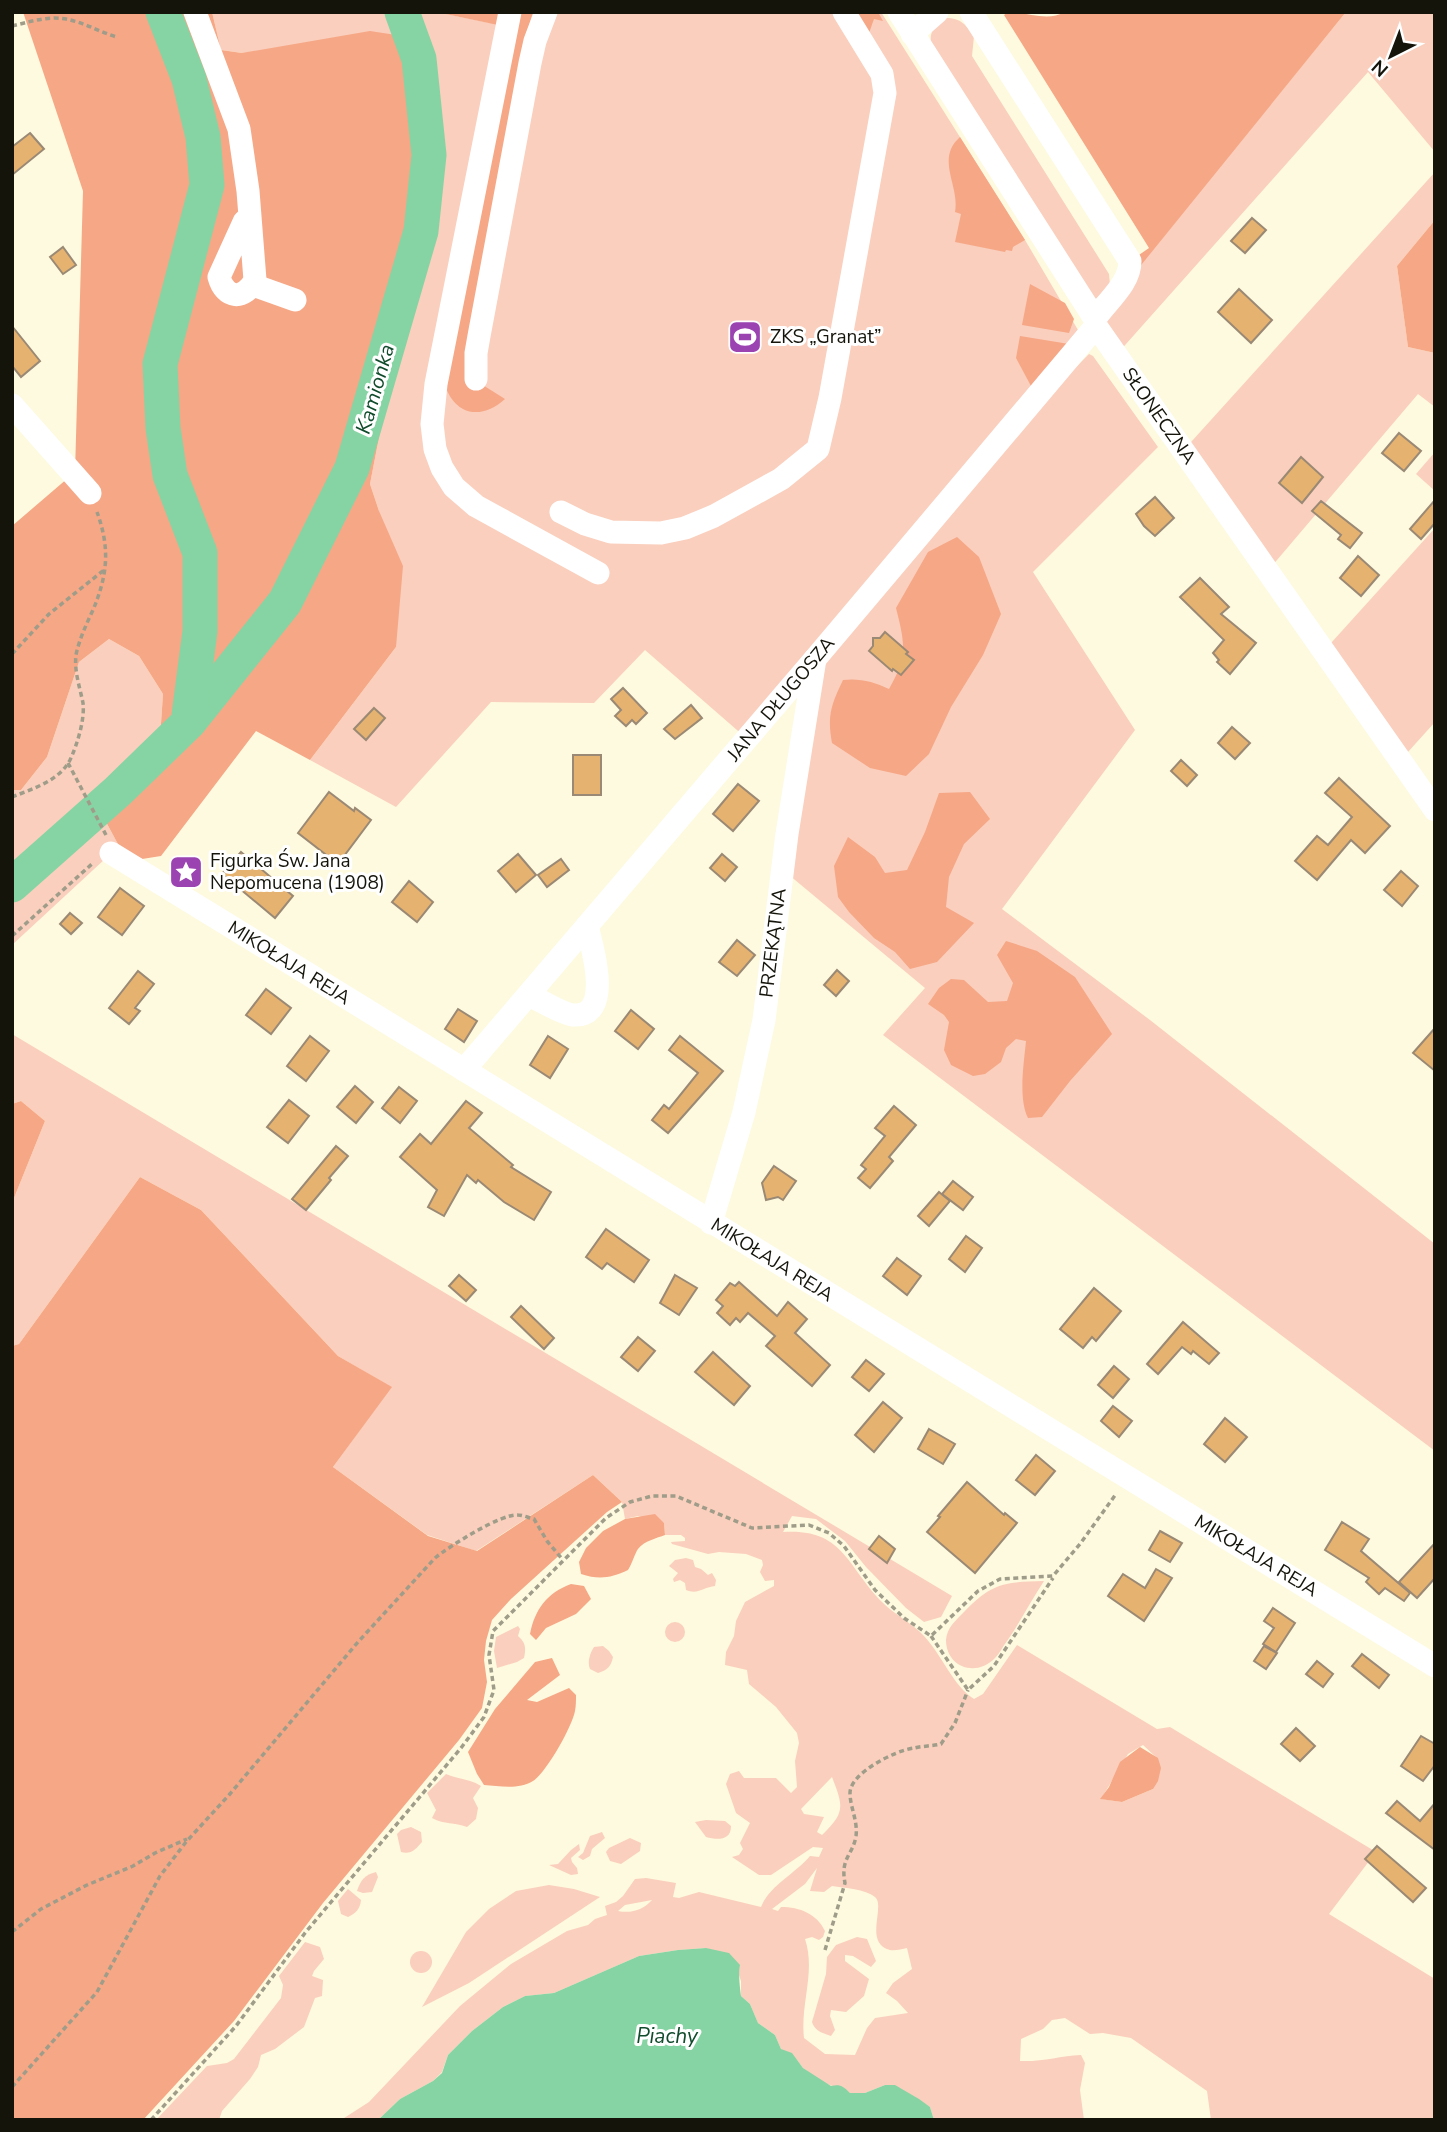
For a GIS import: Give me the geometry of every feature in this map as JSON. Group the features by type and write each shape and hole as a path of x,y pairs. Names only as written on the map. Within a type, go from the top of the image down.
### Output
{"street":[{"path":"195,12 239,129 248,191 256,275 253,285 244,293 233,294 223,287 219,277 244,222 249,217"},
{"path":"510,12 436,384 432,424 435,449 442,468 454,487 470,501 598,573"},
{"path":"476,379 479,336 535,41 544,12"},
{"path":"561,512 585,524 611,532 661,533 685,528 714,516 781,479 818,449 830,398 885,93 882,74 844,12"},
{"name":"SŁONECZNA","path":"898,12 1096,322 1435,810"},
{"path":"912,34 937,12"},
{"name":"JANA DŁUGOSZA","path":"464,1070 815,659 1096,322 1128,274 1130,261 971,12"},
{"path":"253,285 295,300"},
{"path":"12,405 90,493"},
{"name":"PRZEKĄTNA","path":"711,1223 744,1112 764,1020 787,834 815,659"},
{"name":"MIKOŁAJA REJA","path":"109,845 711,1223 1435,1666"},
{"path":"529,995 570,1015 581,1015 590,1010 596,999 598,985 587,926"}],"path":[{"path":"12,26 54,17 73,20 117,37"},
{"path":"12,797 43,784 58,774 68,763 79,733 83,706 76,658 82,635 104,580 105,569 105,541 90,493"},
{"path":"12,654 49,614 105,569"},
{"path":"12,936 109,845 68,763"},
{"path":"825,1950 845,1883 845,1861 856,1838 856,1821 850,1793 853,1782 890,1755 912,1748 941,1744 956,1723 968,1690 994,1667 1053,1576 1080,1544 1127,1478"},
{"path":"150,2120 236,2026 305,1934 484,1717 494,1690 489,1655 493,1631 606,1518 631,1502 652,1496 676,1496 752,1528 809,1525 829,1533 844,1546 875,1590 904,1618 931,1636 968,1690"},
{"path":"12,2087 97,1992 160,1876 189,1838 229,1795 358,1642 435,1558 472,1533 516,1514 534,1520 563,1560"},
{"path":"931,1636 978,1591 1000,1579 1053,1576"},
{"path":"12,1931 41,1909 189,1838"}],"shaded area":[{"path":"23,12 212,12 221,50 242,53 370,31 409,37 418,63 430,153 419,231 370,484 403,566 396,647 310,760 256,731 161,856 142,859 119,846 99,809 159,753 163,694 139,656 109,639 79,662 47,757 21,790 12,790 12,526 75,472 83,191"},
{"name":"ZKS „Granat”","path":"212,12 436,12 490,23 493,12 881,12 1025,240 1078,330 745,737 645,650 594,703 491,702 396,807 310,760 396,647 379,511 370,484 419,231 430,153 418,63 221,50"},
{"path":"436,12 501,12 498,25"},
{"path":"518,12 533,12 525,39 478,382 505,399 487,410 470,412 455,403 445,385"},
{"path":"856,12 878,12 883,21 874,19 869,33"},
{"path":"1008,12 1051,16 1065,12 1346,12 1129,280 1136,257 1149,248 1004,15"},
{"path":"1346,12 1435,12 1435,152 1368,72 1118,353 1095,319"},
{"path":"946,18 963,23 974,36 972,56 1109,274 1110,285 1096,299 1092,297 931,42 934,28"},
{"path":"960,137 1025,240 1013,247 1012,251 955,242 961,214 955,212 949,154"},
{"path":"1435,172 1435,220 1397,266 1408,347 1435,353 1435,407 1418,394 1266,573 1182,452"},
{"path":"1435,220 1435,353 1408,347 1397,266"},
{"path":"1030,284 1065,303 1074,319 1069,333 1022,325"},
{"path":"1020,336 1069,344 1031,386 1016,358"},
{"path":"1089,354 1158,447 1033,572 1135,730 1002,909 1150,1020 1435,1244 1435,1451 883,1035 925,988 789,875 824,664 1047,396"},
{"path":"1435,452 1435,491 1416,474"},
{"path":"1435,528 1435,722 1398,763 1322,653"},
{"path":"957,537 979,557 1001,614 983,655 951,707 929,754 906,776 870,768 832,743 830,718 836,697 843,680 867,681 889,689 903,650 896,608 928,552"},
{"path":"109,639 139,656 163,694 159,753 99,809 119,846 12,945 12,790 21,790 47,757 79,662"},
{"path":"970,792 990,819 964,844 949,877 946,907 974,923 937,962 910,969 895,952 874,938 849,912 838,897 834,866 848,837 875,857 885,873 907,870 939,793"},
{"path":"1006,941 1037,951 1075,977 1112,1034 1042,1117 1028,1118 1023,1101 1026,1041 1016,1039 1006,1048 1001,1062 985,1074 973,1076 951,1065 944,1050 949,1022 928,1004 939,988 951,979 964,980 988,1002 1007,1001 1013,983 997,955"},
{"path":"12,1034 952,1596 941,1617 924,1622 906,1608 866,1567 845,1541 816,1519 792,1516 783,1532 803,1532 819,1536 842,1552 882,1602 924,1636 960,1686 974,1699 983,1694 1017,1645 1157,1729 1170,1727 1376,1852 1329,1914 1435,1979 1435,2120 1211,2120 1207,2091 1131,2038 1103,2033 1090,2034 1065,2018 1052,2020 1043,2029 1021,2039 1020,2061 1081,2055 1085,2063 1080,2090 1084,2120 934,2120 930,2107 885,2085 865,2093 850,2093 822,2082 803,2068 797,2060 781,2049 775,2035 758,2023 750,2004 741,1996 738,1972 706,1948 639,1956 554,1993 525,1996 503,2007 472,2031 448,2055 442,2072 433,2081 400,2099 378,2120 341,2120 369,2102 460,2006 511,1964 567,1931 588,1925 607,1915 605,1906 623,1896 635,1879 676,1883 673,1897 679,1898 699,1892 761,1907 770,1892 810,1856 819,1857 823,1848 813,1847 771,1875 759,1875 732,1857 739,1855 743,1849 740,1843 750,1823 736,1813 726,1784 730,1774 739,1771 744,1778 776,1778 791,1793 797,1787 797,1733 776,1707 749,1684 747,1670 725,1665 726,1652 745,1602 774,1586 774,1580 765,1581 760,1572 762,1560 746,1554 708,1554 672,1544 671,1542 685,1541 685,1538 681,1535 665,1535 664,1523 638,1516 625,1519 622,1502 593,1475 476,1551 427,1535 333,1467 391,1387 338,1356 201,1210 140,1177 19,1344 12,1346 12,1203 45,1121 21,1101 12,1104","holes":["1143,1745 1158,1759 1153,1789 1122,1802 1101,1799 1128,1754","832,1777 840,1802 839,1814 822,1835 817,1832 824,1817 804,1814 801,1809","817,1868 810,1891 824,1892 832,1886 871,1894 878,1902 878,1940 890,1950 907,1948 912,1969 893,1983 886,1993 908,2013 875,2018 867,2028 855,2055 825,2054 804,2038 809,1964 805,1939 812,1937 819,1940 825,1931 813,1916 801,1910 781,1907 778,1911 772,1909 805,1884","652,1900 637,1910 618,1911 625,1905"]},
{"path":"21,1101 45,1121 12,1203 12,1104"},
{"path":"140,1177 201,1210 338,1356 392,1387 333,1467 428,1536 477,1551 593,1475 622,1502 607,1512 511,1599 492,1620 486,1641 484,1660 487,1682 482,1708 459,1740 323,1903 234,2021 143,2120 12,2120 12,1346 19,1344"},
{"path":"655,1514 664,1523 665,1535 641,1546 628,1570 605,1577 581,1574 579,1562 586,1548 603,1531 625,1519"},
{"path":"675,1560 693,1560 695,1567 708,1575 712,1573 716,1580 715,1586 690,1591 686,1590 685,1583 680,1580 674,1582 673,1579 678,1573 669,1566"},
{"path":"1044,1581 995,1658 979,1667 963,1667 956,1663 947,1649 947,1636 954,1622 973,1603 999,1586"},
{"path":"571,1584 584,1586 591,1599 576,1614 546,1628 536,1640 530,1634 543,1603 555,1592"},
{"path":"675,1622 682,1625 685,1632 682,1639 675,1642 668,1639 665,1632 668,1625"},
{"path":"518,1626 518,1636 525,1646 524,1658 497,1668 494,1651 496,1637"},
{"path":"603,1646 613,1657 608,1667 598,1673 590,1669 589,1658 594,1647"},
{"path":"552,1658 560,1675 527,1700 537,1702 569,1688 576,1695 575,1711 564,1738 545,1769 533,1781 515,1786 484,1785 468,1752 495,1709 535,1662"},
{"path":"1140,1747 1158,1758 1161,1768 1153,1789 1122,1802 1100,1799 1109,1787 1120,1762"},
{"path":"446,1774 481,1786 473,1798 478,1808 476,1819 467,1827 432,1818 436,1810 427,1793"},
{"path":"725,1821 731,1826 729,1834 719,1839 706,1837 695,1822"},
{"path":"411,1827 421,1832 422,1842 410,1852 401,1852 397,1834"},
{"path":"602,1832 605,1838 592,1849 590,1856 583,1860 578,1857 583,1853 590,1836"},
{"path":"630,1838 641,1843 640,1851 621,1864 610,1861 606,1852 609,1848"},
{"path":"579,1844 580,1850 571,1858 578,1874 571,1875 549,1865 558,1864"},
{"path":"376,1872 378,1877 372,1892 357,1891 364,1878"},
{"path":"549,1885 600,1897 469,1983 422,2007 466,1932 489,1909 516,1891"},
{"path":"348,1889 361,1900 357,1910 348,1917 341,1914 338,1901"},
{"path":"857,1937 867,1939 876,1961 871,1967 853,1956 845,1955 845,1961 869,1979 864,1996 846,2012 831,2010 830,2016 835,2030 831,2036 817,2030 812,2022 826,1974 827,1957 836,1945"},
{"path":"305,1942 320,1947 324,1959 312,1976 323,1980 322,1996 315,1998 304,2027 275,2049 261,2055 258,2067 222,2111 219,2120 156,2120 207,2066 227,2063 234,2059 281,1998 283,1985 279,1976"},
{"path":"421,1951 429,1954 432,1962 429,1970 421,1973 413,1970 410,1962 413,1954"}],"water":[{"name":"Piachy","path":"706,1948 729,1953 740,1965 741,1996 750,2004 758,2023 775,2035 781,2049 792,2053 803,2068 831,2086 841,2086 850,2093 865,2093 885,2085 895,2085 930,2107 934,2120 378,2120 400,2099 442,2073 448,2055 472,2031 503,2007 525,1996 554,1993 639,1956"}],"building":[{"path":"30,133 44,149 12,175 12,147"},
{"path":"1252,218 1266,230 1245,253 1231,241"},
{"path":"63,247 76,265 63,274 50,257"},
{"path":"1239,289 1272,320 1251,343 1218,312"},
{"path":"12,326 40,361 21,377 12,366"},
{"path":"1399,433 1421,451 1404,471 1382,453"},
{"path":"1301,457 1323,477 1302,503 1279,483"},
{"path":"1155,497 1174,518 1155,536 1136,514"},
{"path":"1435,500 1435,523 1421,539 1410,529"},
{"path":"1321,501 1362,533 1350,548 1338,539 1341,535 1312,511"},
{"path":"1358,556 1379,575 1361,596 1340,578"},
{"path":"1200,578 1229,607 1221,614 1256,643 1230,674 1217,662 1219,660 1213,653 1224,640 1180,597"},
{"path":"885,632 914,660 901,675 893,669 892,671 869,651 873,646 873,638 880,638"},
{"path":"623,688 647,713 636,724 632,720 626,726 615,716 621,710 611,699"},
{"path":"691,705 702,718 675,739 664,729"},
{"path":"374,708 385,718 366,740 354,729"},
{"path":"1232,727 1250,743 1235,759 1218,743"},
{"path":"573,755 601,755 601,795 573,795"},
{"path":"1181,760 1197,775 1187,786 1171,771"},
{"path":"1339,778 1390,826 1365,853 1351,840 1317,880 1295,861 1317,836 1328,845 1352,817 1325,793"},
{"path":"738,784 759,801 733,831 713,814"},
{"path":"329,792 371,820 338,864 298,833"},
{"path":"241,852 293,896 275,918 222,874"},
{"path":"518,854 536,875 516,892 498,871"},
{"path":"722,854 737,867 725,881 710,868"},
{"path":"561,859 569,870 547,887 538,875"},
{"path":"1401,871 1418,886 1402,906 1384,890"},
{"path":"409,881 433,902 417,922 392,902"},
{"path":"120,888 144,906 122,935 98,917"},
{"path":"70,913 82,923 71,934 60,924"},
{"path":"737,940 755,955 737,976 719,962"},
{"path":"837,970 849,981 836,996 824,985"},
{"path":"138,971 154,984 135,1008 140,1011 129,1024 109,1008"},
{"path":"266,989 291,1008 271,1034 246,1015"},
{"path":"458,1009 477,1021 464,1042 445,1029"},
{"path":"631,1010 654,1029 638,1049 615,1031"},
{"path":"1435,1028 1435,1071 1413,1053"},
{"path":"310,1036 329,1051 306,1081 287,1066"},
{"path":"548,1036 568,1049 550,1078 530,1065"},
{"path":"680,1036 723,1071 668,1133 652,1120 664,1105 669,1109 698,1073 669,1050"},
{"path":"355,1086 373,1102 356,1123 337,1107"},
{"path":"399,1087 417,1101 400,1123 382,1108"},
{"path":"289,1100 309,1116 288,1143 267,1127"},
{"path":"466,1101 482,1113 469,1128 513,1165 511,1167 551,1192 534,1220 467,1175 444,1216 428,1207 437,1190 400,1157 420,1134 431,1144"},
{"path":"894,1106 916,1125 889,1157 893,1161 870,1188 858,1178 866,1169 861,1165 885,1136 875,1128"},
{"path":"336,1146 348,1156 306,1210 292,1199"},
{"path":"774,1166 796,1181 783,1200 778,1197 766,1200 762,1183"},
{"path":"953,1181 973,1197 963,1210 942,1194"},
{"path":"939,1192 950,1201 929,1226 918,1216"},
{"path":"606,1229 649,1260 634,1282 607,1263 602,1269 586,1257"},
{"path":"966,1236 982,1248 965,1272 949,1259"},
{"path":"897,1258 921,1276 907,1295 883,1276"},
{"path":"459,1275 476,1290 466,1301 449,1286"},
{"path":"675,1275 697,1288 679,1315 660,1303"},
{"path":"739,1282 777,1316 788,1302 807,1319 795,1333 830,1365 812,1386 766,1346 775,1336 748,1313 740,1322 736,1318 730,1325 717,1313 723,1306 716,1300 730,1283 735,1286"},
{"path":"1094,1288 1121,1311 1096,1341 1092,1337 1083,1348 1060,1329"},
{"path":"521,1306 554,1338 544,1349 511,1317"},
{"path":"1183,1322 1219,1353 1209,1364 1193,1351 1191,1354 1182,1347 1158,1374 1147,1364"},
{"path":"638,1337 655,1351 638,1371 621,1357"},
{"path":"713,1352 750,1386 734,1405 695,1372"},
{"path":"866,1360 884,1374 869,1391 852,1377"},
{"path":"1114,1366 1129,1379 1113,1398 1098,1385"},
{"path":"883,1402 902,1418 874,1452 855,1435"},
{"path":"1113,1406 1132,1421 1119,1437 1101,1421"},
{"path":"1225,1418 1247,1437 1225,1462 1204,1444"},
{"path":"929,1429 955,1444 943,1464 918,1449"},
{"path":"1036,1455 1055,1471 1035,1495 1016,1480"},
{"path":"967,1482 1017,1523 975,1573 927,1532"},
{"path":"1342,1522 1369,1539 1361,1551 1410,1593 1404,1601 1385,1588 1379,1594 1366,1582 1369,1578 1325,1550"},
{"path":"1160,1531 1182,1543 1170,1562 1149,1550"},
{"path":"879,1536 895,1549 887,1563 869,1549"},
{"path":"1435,1543 1435,1578 1417,1598 1399,1582"},
{"path":"1156,1569 1172,1578 1144,1621 1108,1596 1123,1574 1145,1588"},
{"path":"1273,1608 1295,1623 1276,1652 1263,1644 1274,1628 1264,1621"},
{"path":"1264,1646 1277,1653 1266,1669 1254,1661"},
{"path":"1362,1654 1389,1675 1379,1688 1352,1666"},
{"path":"1317,1661 1333,1674 1323,1687 1306,1674"},
{"path":"1296,1728 1315,1746 1300,1761 1281,1744"},
{"path":"1421,1736 1435,1744 1435,1765 1423,1781 1401,1766"},
{"path":"1397,1801 1420,1821 1435,1803 1435,1850 1386,1813"},
{"path":"1377,1846 1426,1888 1413,1902 1365,1859"}],"waterway":[{"name":"Kamionka","path":"12,885 118,791 188,723 200,631 200,553 170,475 163,428 160,364 207,185 203,137 189,79 163,12"},
{"name":"Kamionka","path":"189,722 285,602 352,468 421,231 429,155 419,59 402,12"}],"place":[{"name":"ZKS „Granat”","path":"745,337"},
{"name":"Figurka Św. Jana Nepomucena (1908)","path":"186,872"}]}
